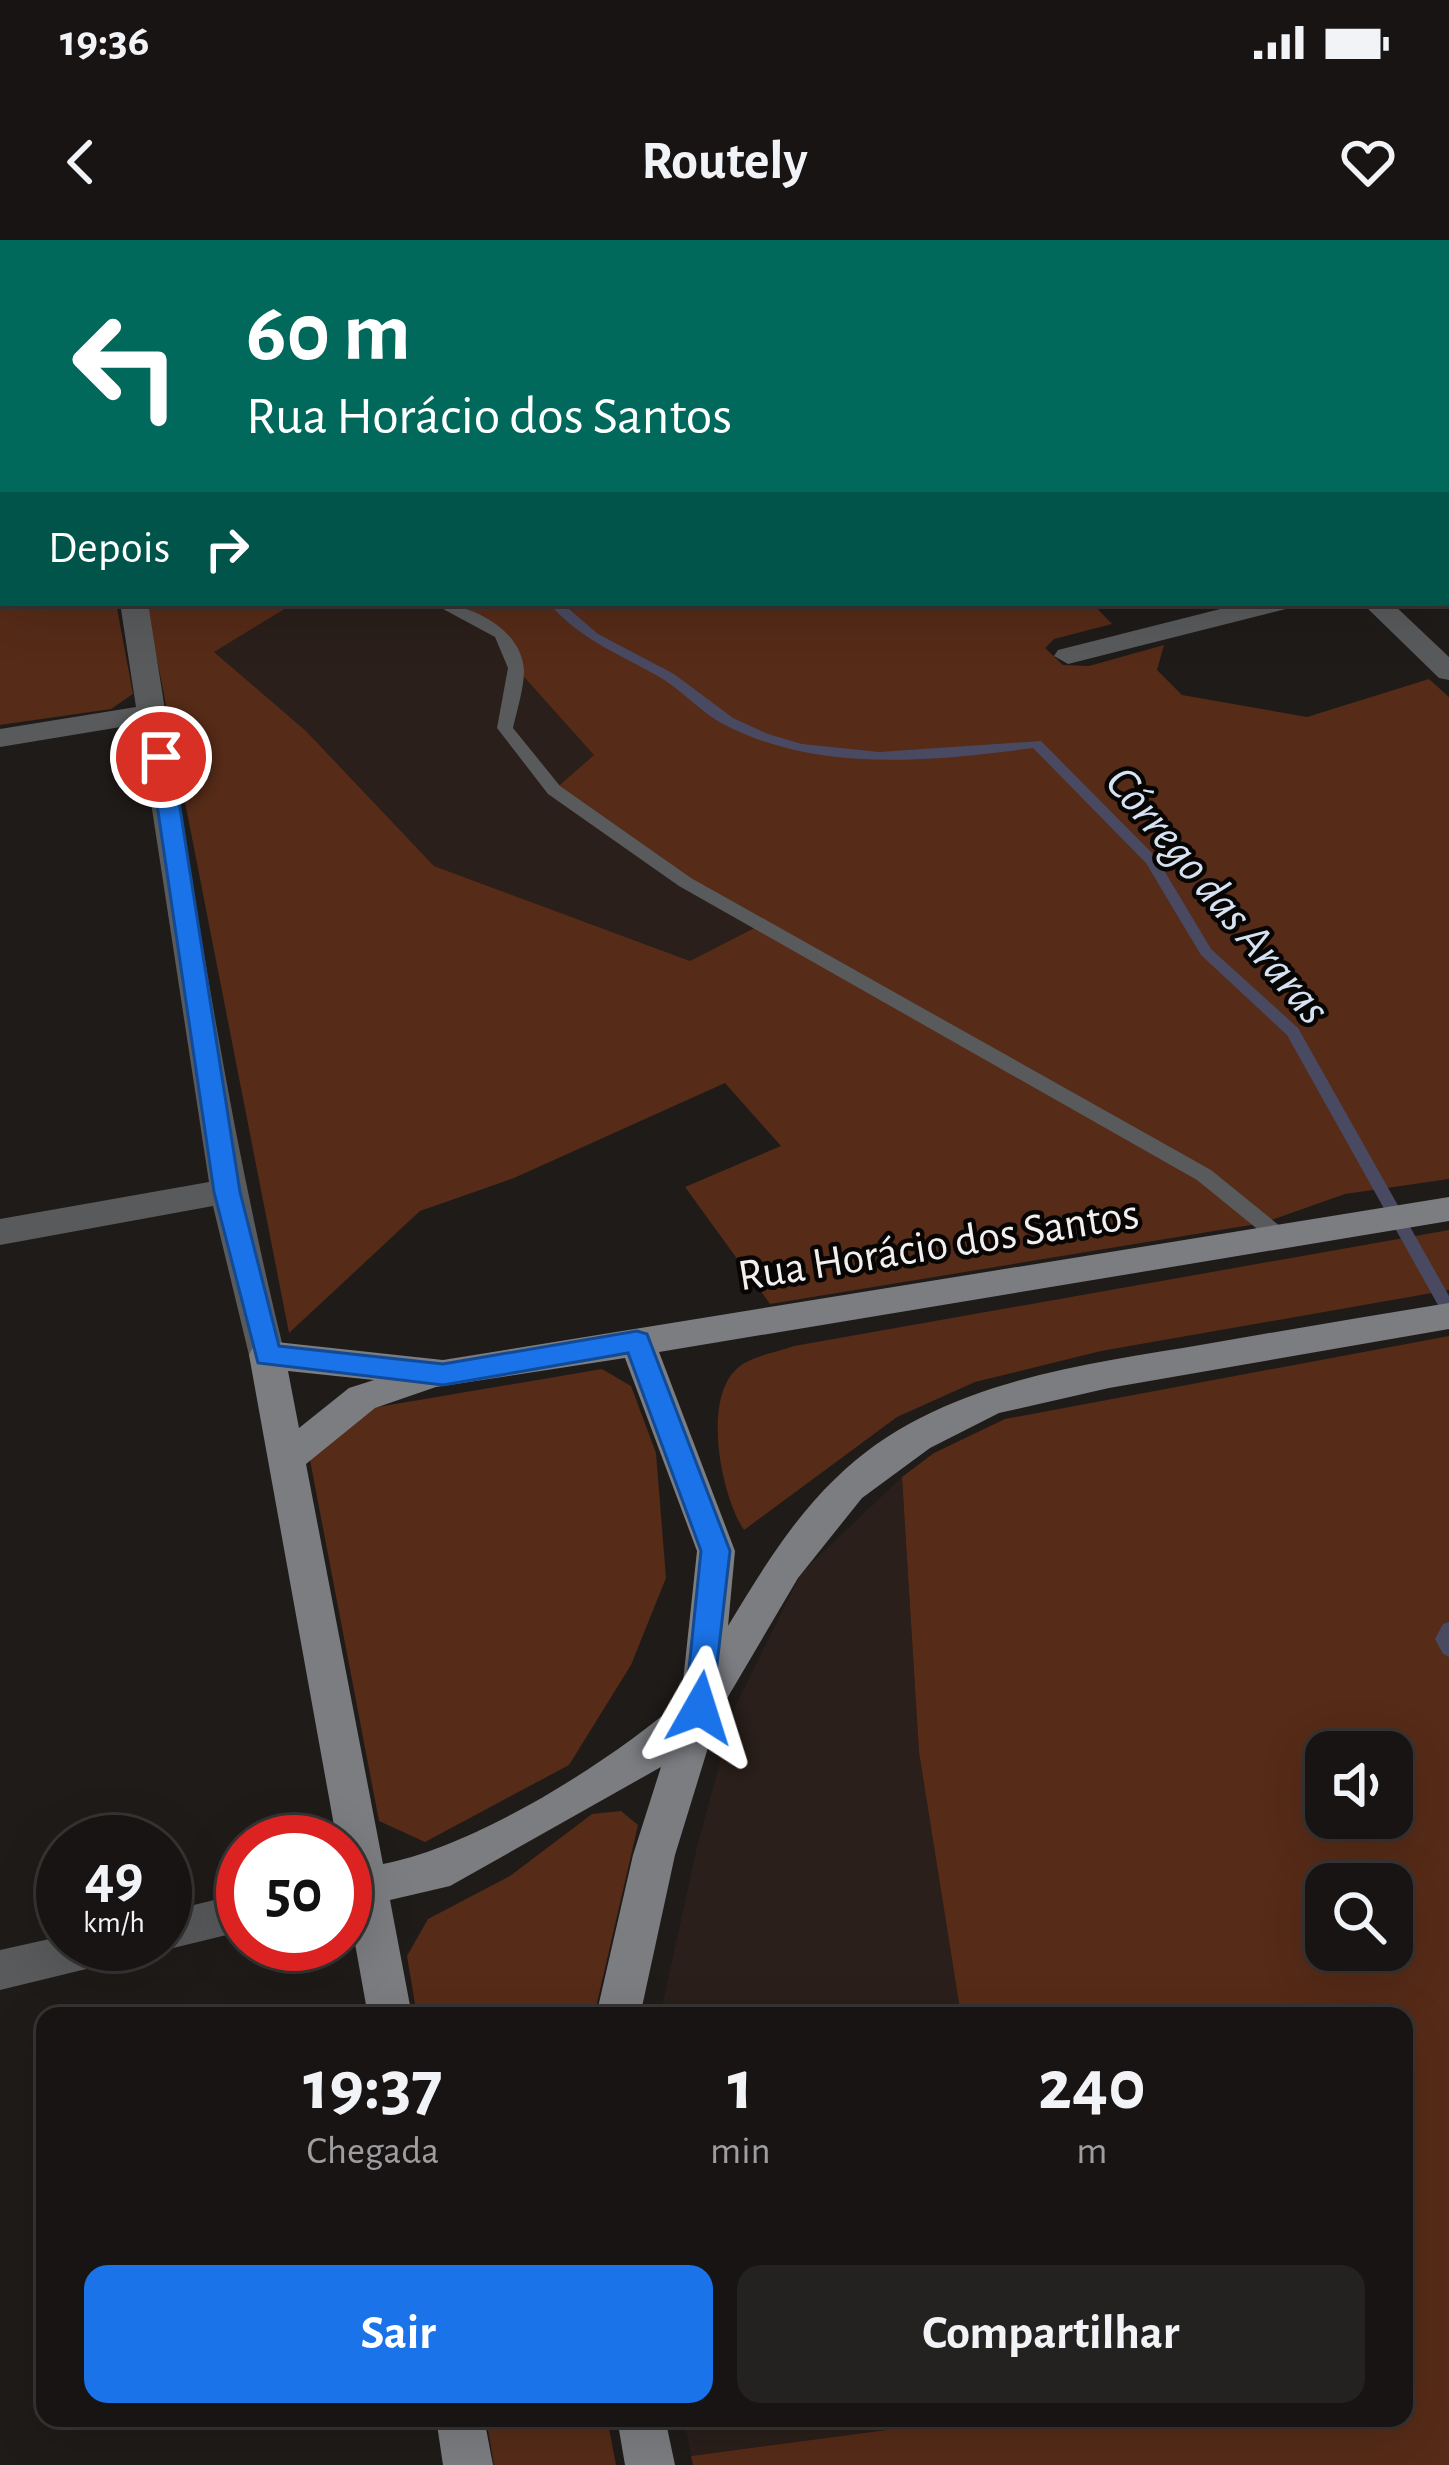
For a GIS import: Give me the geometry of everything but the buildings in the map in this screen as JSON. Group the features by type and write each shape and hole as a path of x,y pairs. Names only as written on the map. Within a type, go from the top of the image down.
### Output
{"main road":[{"name":"Rua Horácio dos Santos","path":"287,1459 362,1398 443,1374 1448,1209"},
{"path":"372,1885 435,1873 643,1757 700,1708 784,1567 849,1488 917,1438 990,1401 1109,1374 1433,1319"},
{"path":"620,2007 654,1855 700,1708 716,1551 637,1341"},
{"name":"Rua Horácio dos Santos","path":"267,1355 443,1374"},
{"path":"267,1355 344,1815"},
{"path":"372,1948 388,2007"},
{"path":"462,2427 468,2465"},
{"path":"643,2427 650,2465"}],"street":[{"path":"135,606 227,1192 267,1355"},
{"path":"1068,656 1264,606"},
{"path":"1379,606 1449,672"},
{"path":"0,738 155,713"},
{"path":"0,1232 227,1192"},
{"path":"0,1970 36,1962"}],"lane":[{"path":"446,606 502,634 516,668 505,728 554,790 686,882 1204,1175 1280,1236"}],"shaded area":[{"path":"0,606 117,606 133,694 111,709 0,725"},
{"path":"147,606 284,606 214,652 306,731 434,866 690,961 758,926 554,790 594,755 516,668 502,634 446,606 1095,606 1112,624 1054,639 1045,648 1063,665 1089,666 1164,645 1157,670 1182,695 1307,717 1429,679 1449,697 1449,1179 1345,1194 1263,1223 770,1304 685,1187 781,1146 725,1083 514,1178 420,1211 289,1333"},
{"path":"446,606 502,634 516,668 595,755 555,789 759,925 690,961 434,866 306,731 213,651 285,608"},
{"path":"1449,1230 1449,1290 1101,1351 975,1382 897,1417 744,1530 728,1494 719,1447 721,1400 727,1381 739,1367 758,1357 794,1346"},
{"path":"1449,1336 1449,2465 693,2465 691,2456 910,2427 1413,2427 1413,2007 960,2007 919,1752 902,1477 934,1453 1005,1419"},
{"path":"602,1369 631,1386 656,1453 666,1578 631,1665 569,1765 425,1842 379,1821 310,1460 366,1409"},
{"path":"902,1477 919,1752 960,2007 662,2007 697,1847 735,1707 801,1573"},
{"path":"621,1811 638,1825 596,2007 416,2007 407,1956 428,1919 510,1876 592,1814"},
{"path":"488,2427 609,2427 616,2465 494,2465"},
{"path":"686,2427 910,2427 691,2456"}],"waterway":[{"name":"Córrego das Araras","path":"558,606 593,637 669,677 728,721 764,737 801,747 879,756 1036,744 1151,860 1206,952 1293,1032 1449,1310"},
{"path":"1449,1629 1444,1639 1449,1649"}],"route":[{"path":"161,757 227,1192 267,1355 325,1365 443,1374 637,1341 716,1551 700,1708"}]}
